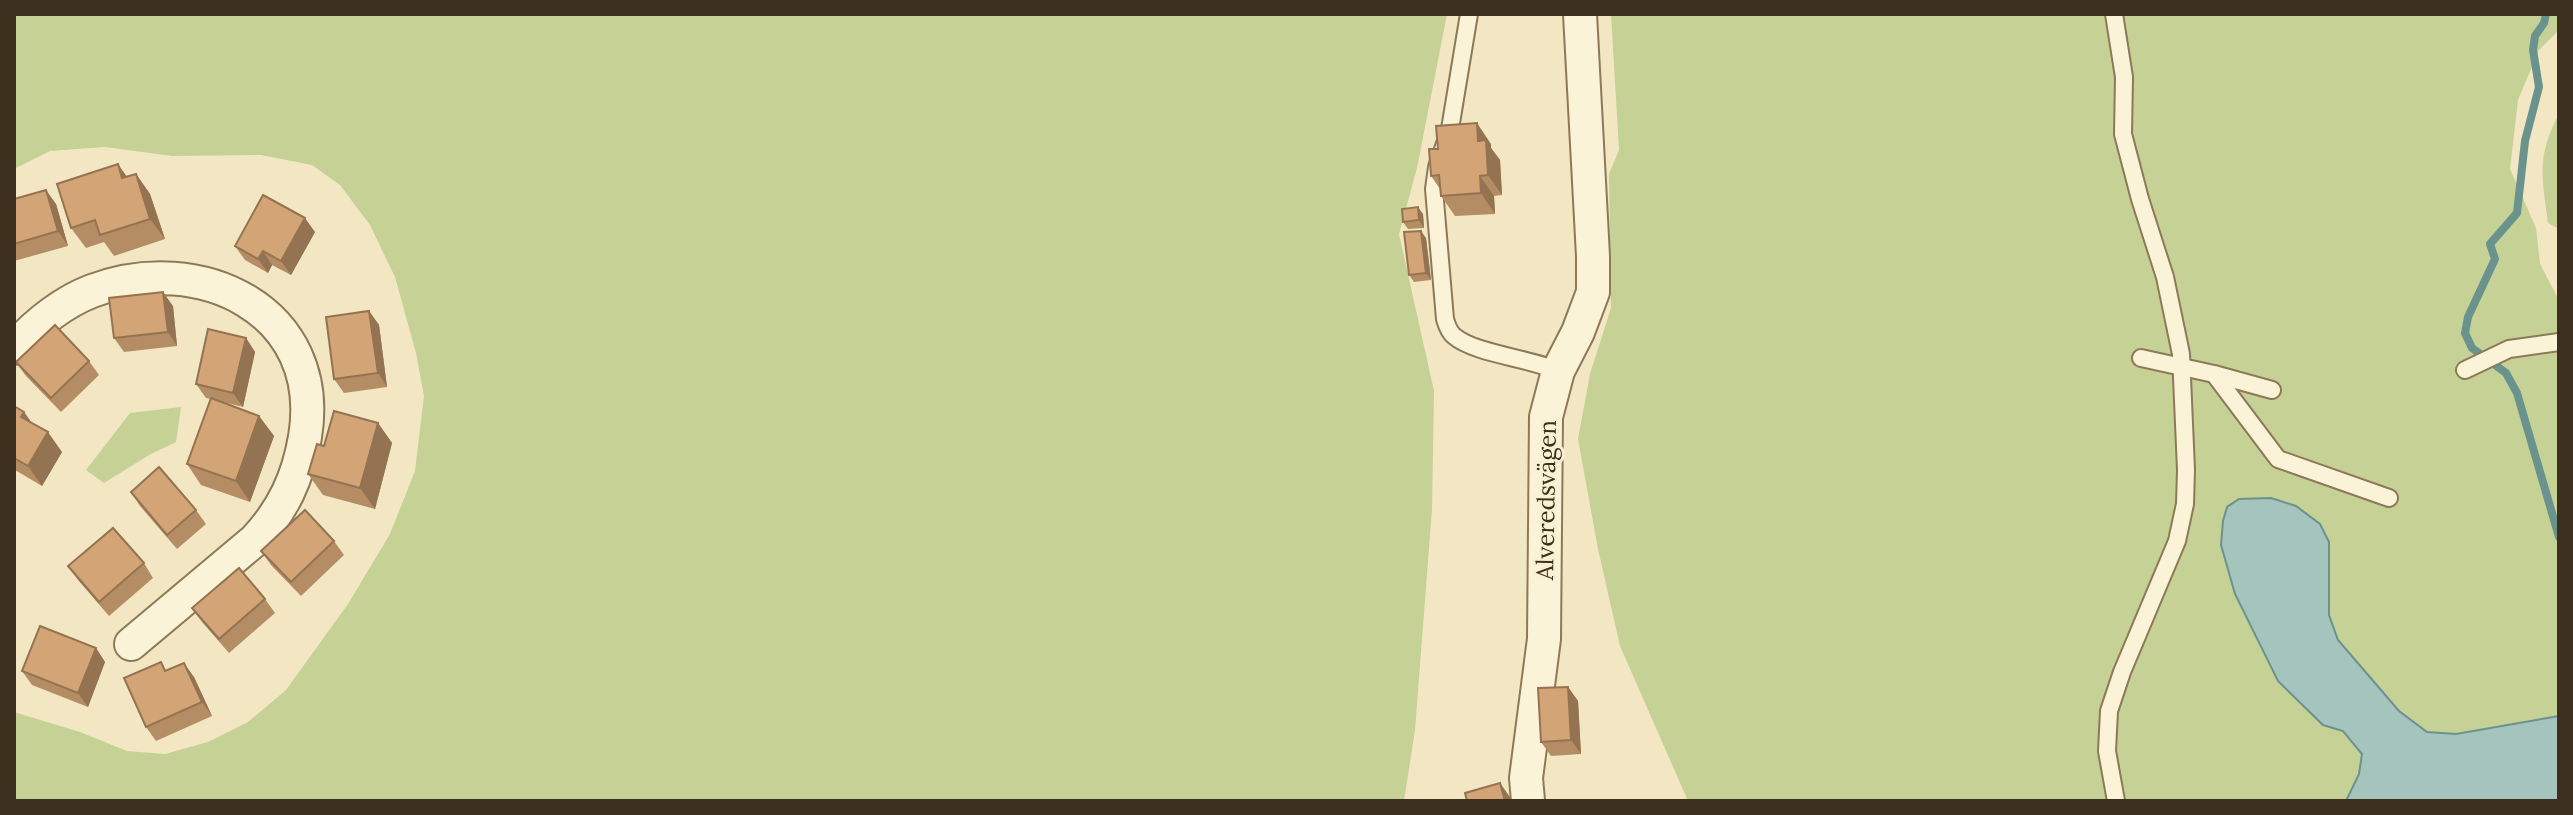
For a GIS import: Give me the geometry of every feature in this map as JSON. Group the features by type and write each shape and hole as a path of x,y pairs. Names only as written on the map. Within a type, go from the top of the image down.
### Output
{"street":[{"name":"Alveredsvägen","path":"1528,801 1526,778 1544,639 1546,417 1558,371 1578,332 1593,292 1580,14"},
{"path":"14,348 32,328 61,306 91,291 123,281 159,278 190,280 240,295 279,329 293,350 306,398 306,427 295,479 286,499 272,522 255,540 131,644"}],"lane":[{"path":"1469,14 1450,129 1437,167 1434,189 1445,319 1450,333 1464,343 1558,371"},
{"path":"2114,14 2124,77 2123,134 2165,277 2181,365 2185,504 2177,541 2122,672 2109,711 2107,751 2116,801"},
{"path":"2465,370 2509,349 2559,342"},
{"path":"2141,358 2181,365 2272,390"},
{"path":"2214,374 2278,459 2389,498"}],"green space":[{"path":"14,14 1447,14 1417,168 1399,234 1434,391 1432,509 1415,730 1404,801 14,801 14,712 80,732 127,751 165,754 208,742 248,722 286,690 348,604 390,534 415,471 424,396 416,353 395,277 370,225 340,185 312,165 261,155 172,156 105,147 50,151 14,169"},
{"path":"1611,14 2559,14 2559,30 2539,50 2518,100 2510,169 2536,228 2540,264 2559,300 2559,801 1688,801 1620,646 1578,439 1590,374 1611,308 1609,174 1619,150"},
{"path":"2559,114 2559,229 2548,223 2543,167 2547,143"},
{"path":"181,407 176,442 104,483 86,470 130,413"}],"water":[{"path":"2271,498 2296,506 2320,524 2329,542 2329,615 2338,640 2399,711 2427,732 2456,734 2559,716 2559,801 2346,801 2359,774 2362,754 2343,731 2323,725 2278,681 2235,594 2221,545 2227,507 2239,499"}],"building":[{"path":"1477,123 1478,141 1486,140 1488,175 1480,176 1481,193 1441,196 1439,175 1431,176 1429,149 1438,149 1436,126"},
{"path":"118,164 122,178 136,174 150,219 100,235 95,220 71,228 57,184"},
{"path":"46,190 58,231 14,244 14,199"},
{"path":"263,195 305,218 281,261 263,251 258,259 235,246"},
{"path":"1418,207 1419,220 1403,222 1402,209"},
{"path":"1421,231 1426,273 1409,275 1404,232"},
{"path":"163,292 168,332 114,338 109,298"},
{"path":"369,311 378,373 334,379 326,317"},
{"path":"55,325 89,361 51,398 16,362"},
{"path":"208,329 246,338 233,393 196,384"},
{"path":"211,398 259,416 236,481 187,464"},
{"path":"14,406 24,412 21,417 48,432 28,466 14,458"},
{"path":"334,411 378,423 360,488 308,474 317,444 324,446"},
{"path":"159,467 196,510 167,535 131,492"},
{"path":"305,510 334,541 291,582 261,551"},
{"path":"113,528 144,563 99,602 68,566"},
{"path":"239,568 265,599 219,639 192,608"},
{"path":"40,626 96,648 78,693 22,671"},
{"path":"161,662 165,671 184,663 202,702 146,727 124,678"},
{"path":"1568,687 1571,740 1541,742 1538,688"},
{"path":"1500,783 1505,801 1467,801 1465,793"}],"waterway":[{"path":"2546,14 2535,36 2533,50 2539,87 2525,141 2517,213 2490,244 2495,259 2468,317 2465,333 2472,348 2506,373 2517,393 2559,537"}]}
